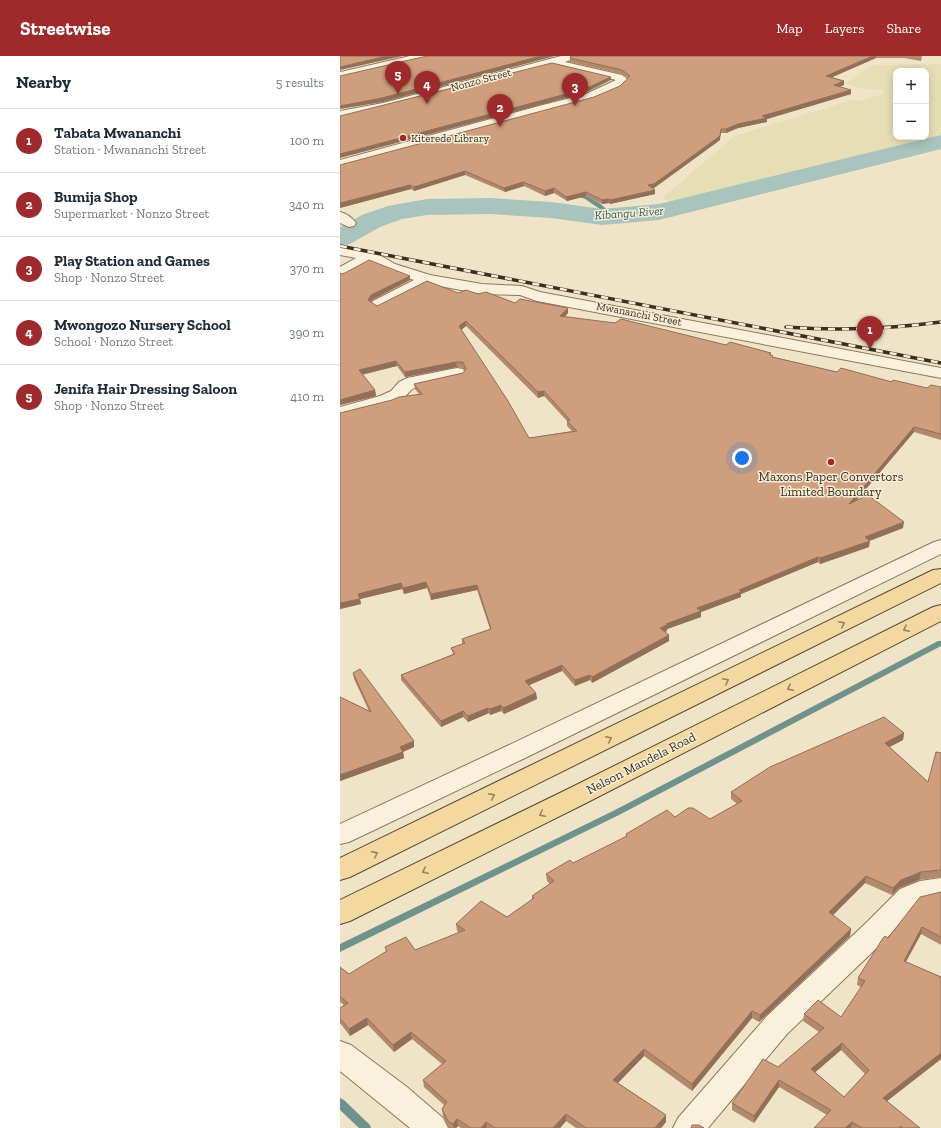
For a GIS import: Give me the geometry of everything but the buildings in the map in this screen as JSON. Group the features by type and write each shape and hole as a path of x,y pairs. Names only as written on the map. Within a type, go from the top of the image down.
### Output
{"main road":[{"path":"340,870 941,575"},
{"name":"Nelson Mandela Road","path":"340,913 941,612"}],"street":[{"path":"340,75 420,56"},
{"name":"Nonzo Street","path":"340,115 384,106 575,56"},
{"path":"340,164 543,108 590,97 615,86 623,80 618,77 554,62"},
{"path":"340,273 349,256"},
{"name":"Mwananchi Street","path":"349,256 371,256 390,267 427,279 482,289 522,291 537,296 941,373"},
{"path":"378,304 427,279"},
{"path":"340,412 386,400 397,395 405,386 413,382 457,373"},
{"path":"340,835 516,752 941,546"},
{"path":"689,1128 777,1026 876,931 909,896 920,891 941,888"},
{"path":"340,1054 396,1097 432,1128"}],"shaded area":[{"path":"941,64 941,139 860,156 683,208 662,198 735,136 852,100 860,101 884,94 881,90 861,88 846,84 871,65"}],"waterway":[{"name":"Kibangu River","path":"340,238 371,221 397,212 427,207 490,206 551,210 602,217 659,212 941,142"},
{"path":"576,194 587,198 605,210 607,213 606,216 602,217"},
{"path":"340,948 616,813 941,643"},
{"path":"340,1103 366,1128"}],"railway":[{"path":"340,246 941,363"},
{"path":"786,327 864,329 941,322"}],"place":[{"name":"Jenifa Hair Dressing Saloon","path":"398,94"},
{"name":"Mwongozo Nursery School","path":"427,104"},
{"name":"Play Station and Games","path":"575,106"},
{"name":"Bumija Shop","path":"500,127"},
{"name":"Kiterede Library","path":"403,138"},
{"name":"Tabata Mwananchi","path":"870,349"},
{"name":"Maxons Paper Convertors Limited Boundary","path":"831,462"}]}
